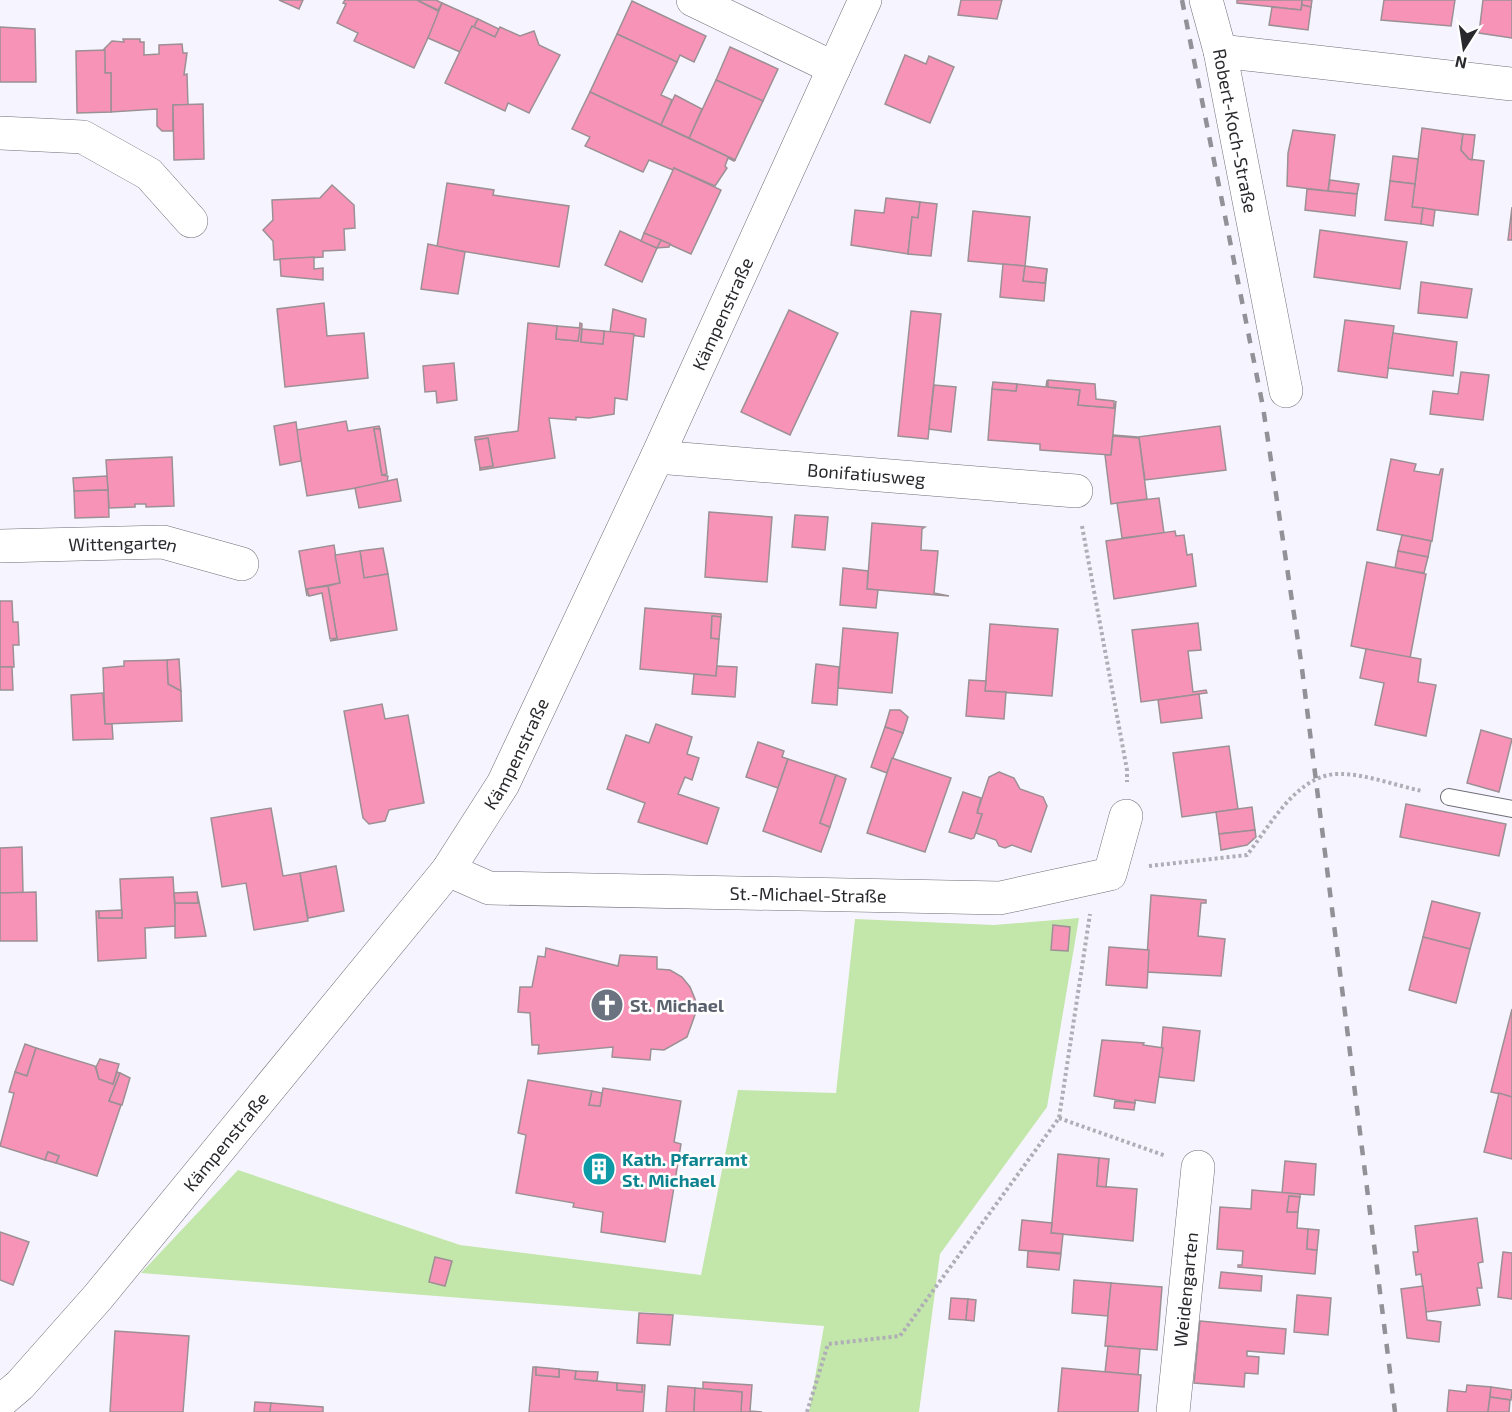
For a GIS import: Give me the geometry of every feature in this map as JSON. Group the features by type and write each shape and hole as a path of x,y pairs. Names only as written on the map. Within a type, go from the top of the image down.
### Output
{"street":[{"path":"693,0 834,68"},
{"name":"Kämpenstraße","path":"0,1402 20,1386 98,1297 448,870 503,784 657,458 865,0"},
{"path":"1206,0 1220,51"},
{"name":"Robert-Koch-Straße","path":"1286,391 1220,51 1512,84"},
{"path":"0,133 82,137 149,174 191,221"},
{"name":"Bonifatiusweg","path":"657,458 1076,491"},
{"name":"Wittengarten","path":"0,546 163,542 242,564"},
{"path":"1110,874 1125,816"},
{"name":"St.-Michael-Straße","path":"448,870 489,888 1000,898 1110,874"},
{"name":"Weidengarten","path":"1173,1412 1198,1167"}],"lane":[{"path":"1449,797 1512,809"}],"path":[{"path":"1076,491 1127,770 1125,816"},
{"path":"807,1412 828,1344 900,1336 1059,1118 1091,906 1110,874 1247,855 1297,792 1316,779 1340,773 1449,797"},
{"path":"1059,1118 1198,1167"}],"green space":[{"path":"1079,918 1047,1107 940,1254 919,1412 809,1412 824,1326 141,1273 238,1170 460,1245 701,1275 738,1090 836,1093 855,919 994,925"}],"building":[{"path":"279,0 303,0 299,9"},
{"path":"345,0 417,0 440,12 414,68 354,41 358,33 337,23 346,4 343,3"},
{"path":"417,0 436,0 442,3 438,10"},
{"path":"961,0 1002,0 997,19 958,15"},
{"path":"1237,0 1302,0 1301,10 1237,3"},
{"path":"1302,0 1312,0 1311,7 1302,5"},
{"path":"1384,0 1455,0 1451,26 1381,20"},
{"path":"1483,0 1512,0 1512,38 1479,33"},
{"path":"632,1 706,36 694,62 680,55 677,62 617,34"},
{"path":"442,3 478,19 460,52 428,38"},
{"path":"1302,5 1311,7 1308,30 1269,25 1272,7 1301,10"},
{"path":"478,19 499,29 495,37 474,27"},
{"path":"472,26 495,37 500,27 520,36 534,31 539,45 560,55 529,113 508,103 505,111 445,83"},
{"path":"0,27 35,29 36,82 0,82"},
{"path":"617,34 677,62 661,95 672,100 661,125 590,92"},
{"path":"123,39 140,39 140,42 144,42 144,55 159,54 159,45 182,44 183,53 187,53 184,75 187,74 188,105 173,105 173,131 162,131 157,126 157,109 111,112 111,73 105,73 104,49 112,41 124,42"},
{"path":"730,47 778,69 763,101 716,80"},
{"path":"105,50 105,73 111,73 111,112 77,113 76,51"},
{"path":"905,55 926,64 929,56 954,67 930,123 885,104"},
{"path":"716,80 763,101 735,160 689,138"},
{"path":"590,92 735,160 728,158 725,166 727,168 715,186 649,160 643,172 585,146 590,137 572,129"},
{"path":"675,95 702,109 689,138 661,125"},
{"path":"203,104 204,159 174,160 173,105"},
{"path":"1422,128 1463,134 1461,150 1469,159 1484,161 1478,215 1412,207"},
{"path":"1293,130 1335,135 1328,191 1287,186 1288,153"},
{"path":"1463,134 1475,135 1472,160 1461,150"},
{"path":"1393,156 1418,159 1415,184 1390,181"},
{"path":"674,168 721,190 691,254 644,233"},
{"path":"1330,180 1359,184 1357,194 1328,191"},
{"path":"1390,181 1415,184 1412,207 1423,208 1421,224 1385,220"},
{"path":"447,183 494,190 493,195 569,206 559,267 437,247"},
{"path":"332,185 354,205 355,228 344,229 345,250 323,251 323,257 274,260 273,241 263,230 273,220 272,200 320,198"},
{"path":"1307,189 1357,194 1355,216 1305,210"},
{"path":"886,198 920,202 918,218 912,217 908,254 851,245 855,210 884,213"},
{"path":"920,202 937,204 931,256 908,254 912,217 918,218"},
{"path":"1512,207 1512,240 1508,240"},
{"path":"1423,208 1435,210 1433,226 1421,224"},
{"path":"973,211 1030,217 1025,266 968,261"},
{"path":"1320,230 1407,242 1400,289 1314,277"},
{"path":"620,231 657,248 642,282 605,265"},
{"path":"644,233 661,240 657,248 641,241"},
{"path":"661,240 670,244 669,247 657,248"},
{"path":"428,244 465,252 458,294 421,289"},
{"path":"314,257 314,269 323,268 323,280 281,276 280,259"},
{"path":"1003,264 1025,266 1023,281 1045,283 1047,269 1044,301 1000,297"},
{"path":"1025,266 1047,269 1045,283 1023,281"},
{"path":"1421,282 1472,289 1467,318 1418,313"},
{"path":"324,303 327,336 364,333 368,378 285,387 277,309"},
{"path":"613,309 646,319 644,337 610,332"},
{"path":"789,310 838,333 790,435 741,412"},
{"path":"911,311 941,314 928,439 898,436"},
{"path":"1345,320 1394,326 1387,378 1338,371"},
{"path":"528,323 557,326 556,339 578,341 580,323 582,324 581,342 603,344 604,331 634,334 627,400 615,398 614,414 589,418 576,417 576,420 549,418 555,458 480,470 480,468 493,466 488,438 475,440 475,437 518,431"},
{"path":"557,326 580,328 578,341 556,339"},
{"path":"582,329 604,331 603,344 581,342"},
{"path":"1393,333 1457,342 1453,376 1388,368"},
{"path":"454,363 457,400 437,403 436,391 425,392 423,366"},
{"path":"1461,372 1489,375 1483,420 1430,414 1433,391 1458,394"},
{"path":"1047,380 1048,387 1080,390 1078,405 1114,408 1116,401 1111,455 1040,450 1040,444 988,440 992,389 1016,391 1017,384 1046,387"},
{"path":"1048,380 1095,384 1096,399 1114,401 1114,408 1078,405 1080,390 1048,387"},
{"path":"993,382 1017,384 1016,391 992,389"},
{"path":"934,385 956,387 951,432 929,429"},
{"path":"346,421 348,431 379,426 380,429 374,429 382,475 388,476 387,483 307,496 296,430"},
{"path":"296,422 301,461 280,465 274,426"},
{"path":"1220,426 1226,470 1145,480 1139,438 1113,435 1138,437"},
{"path":"374,429 380,429 387,474 382,475"},
{"path":"1113,436 1139,438 1147,499 1111,504 1105,455 1111,455"},
{"path":"488,438 493,466 480,468 475,440"},
{"path":"172,457 174,506 146,507 146,504 135,504 135,507 109,508 106,460"},
{"path":"1391,459 1416,464 1414,471 1439,475 1443,469 1432,541 1377,530"},
{"path":"107,476 108,490 74,491 73,478"},
{"path":"397,479 401,501 359,508 355,488"},
{"path":"108,490 109,517 75,518 74,491"},
{"path":"1159,498 1164,533 1122,538 1117,503"},
{"path":"709,512 772,517 767,582 705,577"},
{"path":"795,515 828,517 825,550 792,547"},
{"path":"872,523 925,527 922,529 921,550 938,551 934,593 949,596 867,589"},
{"path":"1175,531 1176,536 1184,535 1187,555 1192,554 1196,586 1114,599 1106,541"},
{"path":"1402,535 1431,541 1428,557 1398,551"},
{"path":"334,545 340,583 307,589 307,596 299,551"},
{"path":"383,548 388,574 364,578 360,551"},
{"path":"360,551 364,578 388,574 397,630 330,641 337,638 328,586 340,583 335,555"},
{"path":"1398,551 1428,557 1424,573 1395,568"},
{"path":"1367,562 1426,574 1410,658 1351,646"},
{"path":"843,568 868,571 867,589 878,590 876,608 840,605"},
{"path":"328,586 337,638 330,639 322,593 309,596 307,589"},
{"path":"0,601 12,601 13,622 18,622 19,645 13,645 14,667 0,667"},
{"path":"645,608 721,614 721,617 712,616 711,638 719,639 716,676 640,669"},
{"path":"712,616 721,617 719,639 711,638"},
{"path":"1198,623 1201,650 1188,651 1193,692 1206,690 1207,693 1141,702 1132,630"},
{"path":"990,624 1058,629 1052,696 985,691"},
{"path":"843,628 898,633 892,693 838,688"},
{"path":"1366,649 1421,659 1418,682 1436,685 1426,736 1375,725 1384,683 1360,678"},
{"path":"179,659 181,691 168,684 167,660"},
{"path":"167,660 168,684 181,691 182,721 105,724 103,668 124,666 124,661"},
{"path":"816,664 839,667 837,705 812,703"},
{"path":"717,666 737,667 735,697 692,694 694,674 716,676"},
{"path":"0,667 12,667 13,690 0,690"},
{"path":"969,680 986,681 985,691 1006,692 1004,719 966,716"},
{"path":"103,693 105,724 112,724 113,739 73,740 71,695"},
{"path":"1199,694 1202,718 1161,723 1158,700"},
{"path":"382,704 385,719 408,715 424,803 389,810 385,821 369,824 363,818 344,711"},
{"path":"890,710 900,710 908,717 903,733 885,727"},
{"path":"656,724 692,737 687,754 699,758 692,780 685,777 678,794 719,808 707,844 638,822 645,803 607,789 626,735 649,743"},
{"path":"885,727 903,733 887,773 871,767"},
{"path":"1481,730 1512,739 1499,792 1467,783"},
{"path":"758,742 784,751 782,757 788,759 778,788 746,777"},
{"path":"1229,746 1238,809 1182,817 1173,753"},
{"path":"892,758 951,778 925,852 867,833"},
{"path":"788,759 836,775 820,823 830,827 821,852 763,831"},
{"path":"999,772 1014,778 1020,789 1043,797 1047,806 1031,852 1012,845 1005,848 999,846 996,840 976,833 982,814 977,813 989,777"},
{"path":"836,775 846,779 830,827 820,823"},
{"path":"963,792 981,798 977,813 982,814 974,838 971,839 949,832"},
{"path":"1406,804 1506,824 1499,856 1400,837"},
{"path":"1252,807 1255,830 1219,834 1216,812"},
{"path":"271,808 283,876 300,873 308,921 254,930 246,883 222,887 211,818"},
{"path":"1255,830 1256,837 1247,845 1221,850 1219,834"},
{"path":"22,847 23,893 0,893 0,848"},
{"path":"336,866 344,911 308,918 300,873"},
{"path":"173,877 176,926 145,928 146,958 98,961 96,911 99,911 99,918 122,918 120,879"},
{"path":"36,892 37,941 0,941 0,893"},
{"path":"197,892 206,936 175,938 175,903 198,903"},
{"path":"197,892 198,903 175,903 174,893"},
{"path":"1151,895 1206,900 1206,903 1201,903 1198,936 1225,939 1221,976 1146,972"},
{"path":"1432,901 1480,913 1470,949 1423,937"},
{"path":"122,910 122,918 99,918 99,911"},
{"path":"1053,925 1070,927 1068,951 1051,950"},
{"path":"1423,937 1470,949 1456,1003 1409,990"},
{"path":"1109,947 1149,950 1147,988 1106,985"},
{"name":"St. Michael","path":"546,948 618,966 620,955 657,957 657,969 670,970 682,977 690,987 695,999 696,1012 687,1037 664,1050 651,1049 650,1060 612,1057 613,1047 538,1054 539,1045 532,1045 530,1013 518,1012 520,987 532,987 538,956 545,957"},
{"path":"1512,1009 1512,1097 1491,1092"},
{"path":"1163,1027 1200,1031 1194,1081 1159,1077"},
{"path":"1102,1040 1144,1043 1143,1045 1163,1048 1155,1103 1135,1100 1135,1103 1094,1096"},
{"path":"25,1044 36,1048 27,1076 15,1072"},
{"path":"36,1048 95,1066 99,1079 113,1084 117,1072 120,1073 109,1101 121,1105 97,1176 56,1163 59,1156 48,1152 45,1160 0,1146 14,1093 9,1092 15,1072 27,1076"},
{"path":"100,1059 119,1064 113,1084 99,1079 96,1067"},
{"path":"120,1073 130,1078 122,1105 109,1101"},
{"name":"Kath. Pfarramt St. Michael","path":"528,1080 592,1091 589,1105 600,1106 603,1088 681,1101 674,1142 681,1144 665,1242 601,1232 603,1212 573,1207 574,1203 516,1193 526,1135 518,1133"},
{"path":"592,1091 602,1093 600,1106 589,1105"},
{"path":"1499,1093 1512,1097 1512,1159 1484,1152"},
{"path":"1115,1101 1135,1103 1134,1110 1114,1108"},
{"path":"48,1152 59,1156 56,1163 45,1160"},
{"path":"1058,1154 1099,1158 1097,1186 1137,1189 1133,1241 1051,1233"},
{"path":"1099,1158 1109,1159 1106,1187 1097,1186"},
{"path":"1285,1161 1316,1164 1314,1195 1282,1193"},
{"path":"1252,1190 1300,1194 1300,1197 1289,1196 1287,1212 1298,1212 1297,1228 1308,1229 1307,1249 1317,1250 1315,1274 1238,1267 1242,1265 1243,1251 1217,1249 1220,1207 1251,1209"},
{"path":"1289,1196 1300,1197 1298,1212 1287,1212"},
{"path":"1477,1218 1483,1262 1478,1263 1482,1288 1477,1288 1480,1305 1426,1312 1421,1274 1416,1275 1413,1252 1418,1252 1415,1226"},
{"path":"1022,1220 1052,1223 1051,1233 1063,1234 1061,1253 1019,1250"},
{"path":"1308,1229 1319,1230 1317,1250 1307,1249"},
{"path":"0,1232 29,1242 13,1285 0,1280"},
{"path":"1028,1251 1061,1254 1059,1270 1027,1267"},
{"path":"1503,1252 1512,1253 1512,1299 1498,1297"},
{"path":"435,1257 452,1261 445,1286 429,1282"},
{"path":"1221,1272 1262,1276 1261,1291 1219,1288"},
{"path":"1074,1280 1111,1283 1108,1316 1072,1313"},
{"path":"1111,1283 1162,1287 1157,1350 1105,1346"},
{"path":"1423,1286 1427,1320 1441,1322 1439,1342 1407,1338 1401,1289"},
{"path":"1297,1295 1331,1298 1328,1335 1294,1332"},
{"path":"951,1298 968,1299 966,1320 949,1319"},
{"path":"968,1299 976,1300 974,1321 966,1320"},
{"path":"639,1313 673,1315 670,1345 637,1343"},
{"path":"1200,1321 1286,1329 1284,1354 1247,1351 1247,1356 1259,1357 1258,1374 1245,1373 1244,1387 1194,1383"},
{"path":"115,1331 189,1336 183,1412 110,1412"},
{"path":"1108,1346 1140,1349 1138,1375 1105,1372"},
{"path":"533,1367 536,1367 536,1375 559,1377 559,1369 576,1371 575,1379 617,1383 617,1390 642,1392 642,1385 645,1385 643,1412 529,1412"},
{"path":"536,1367 559,1369 559,1377 536,1375"},
{"path":"1062,1368 1141,1375 1138,1412 1058,1412"},
{"path":"576,1371 598,1372 597,1381 575,1379"},
{"path":"703,1382 752,1385 750,1411 762,1412 741,1412 742,1392 703,1389"},
{"path":"617,1383 642,1385 642,1392 617,1390"},
{"path":"1467,1385 1491,1387 1488,1412 1447,1412 1449,1390 1466,1392"},
{"path":"668,1386 695,1388 694,1412 666,1412"},
{"path":"1491,1387 1512,1390 1511,1400 1490,1397"},
{"path":"695,1388 742,1392 741,1412 694,1412"},
{"path":"1490,1397 1510,1400 1509,1412 1488,1412"},
{"path":"255,1402 271,1403 270,1412 254,1412"},
{"path":"271,1403 323,1407 323,1412 270,1412"}],"railway":[{"path":"1182,0 1263,407 1301,661 1395,1412"}],"place":[{"name":"St. Michael","path":"607,1005"},
{"name":"Kath. Pfarramt St. Michael","path":"599,1169"}]}
